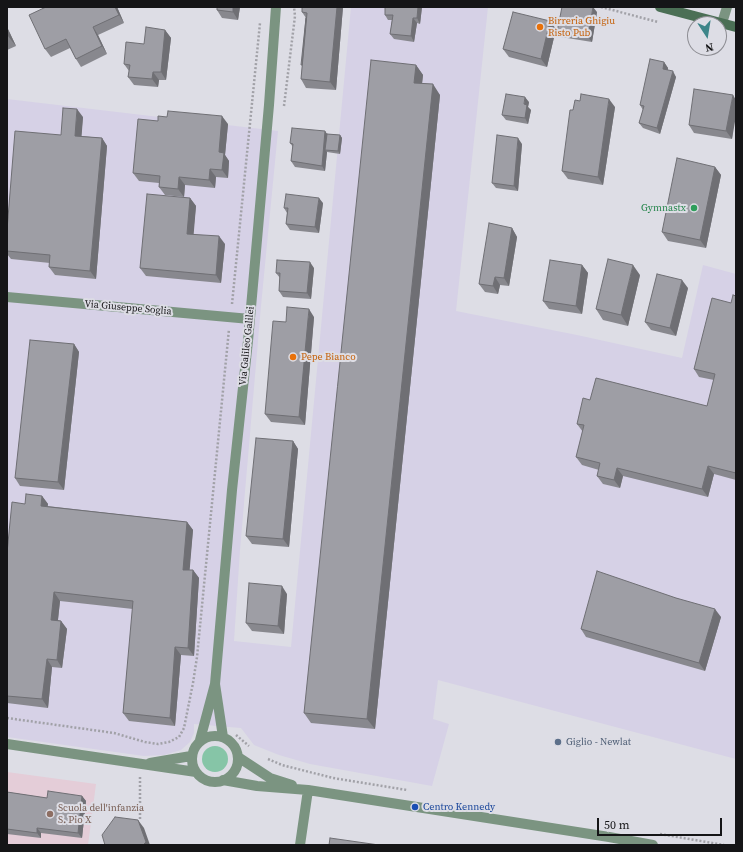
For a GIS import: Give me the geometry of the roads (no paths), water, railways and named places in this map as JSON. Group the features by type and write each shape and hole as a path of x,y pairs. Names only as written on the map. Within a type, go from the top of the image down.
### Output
{"main road":[{"path":"660,7 693,16"}],"street":[{"name":"Via Galileo Galilei","path":"200,740 215,684 232,490 250,319 276,7"},
{"name":"Via Giuseppe Soglia","path":"7,297 250,319"},
{"name":"Via Galileo Galilei","path":"215,684 223,737"},
{"path":"215,735 223,737 234,745 238,756 235,771 230,776 216,782 201,778 193,767 191,756 196,745 200,740 207,737 215,735"},
{"path":"7,744 196,772"},
{"path":"139,764 191,756"},
{"path":"238,756 270,778 308,790"},
{"path":"223,780 257,786 308,790 654,845"},
{"path":"300,845 308,790"}],"place":[{"name":"Birreria Ghigiu Risto Pub","path":"540,27"},
{"name":"Gymnastx","path":"694,208"},
{"name":"Pepe Bianco","path":"293,357"},
{"name":"Giglio - Newlat","path":"558,742"},
{"name":"Centro Kennedy","path":"415,807"},
{"name":"Scuola dell'infanzia S. Pio X","path":"50,814"}]}
